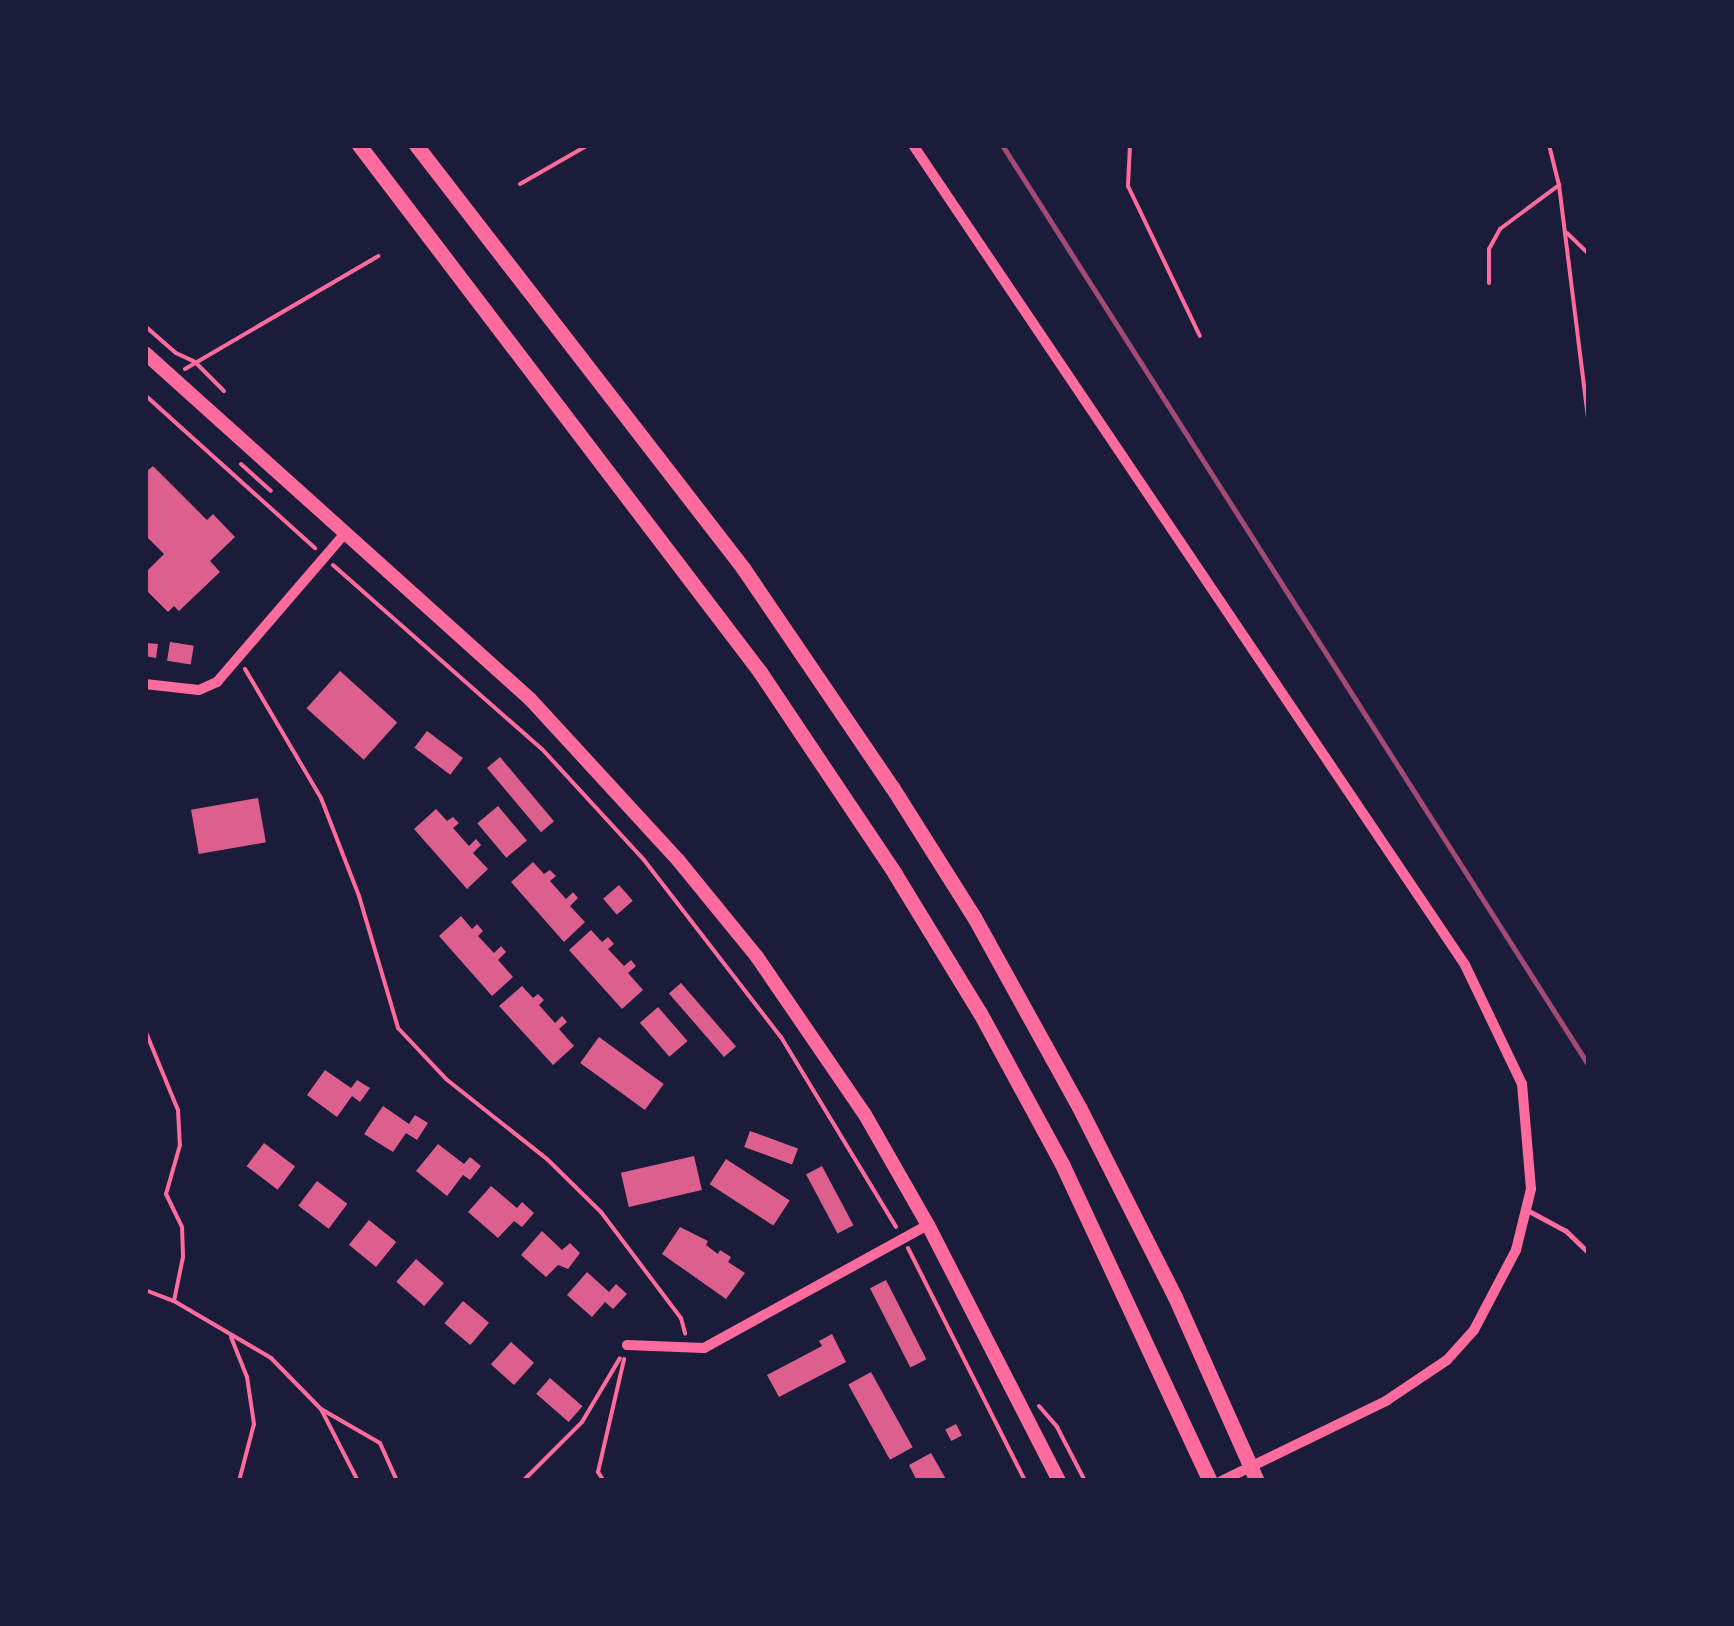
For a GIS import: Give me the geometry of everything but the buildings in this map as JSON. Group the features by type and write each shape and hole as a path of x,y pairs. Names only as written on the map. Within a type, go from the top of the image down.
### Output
{"highway":[{"path":"359,145 760,672 896,874 980,1013 1062,1164 1210,1481"},
{"path":"416,145 743,568 964,901 1079,1107 1175,1298 1257,1481"}],"main road":[{"path":"145,353 568,735 678,860 807,1026 928,1225 1059,1481"}],"street":[{"path":"914,145 1465,964 1522,1084 1532,1163 1527,1210 1506,1273 1474,1330 1420,1380 1221,1481"},
{"path":"145,684 199,690 217,682 322,555 346,532"},
{"path":"628,1345 704,1348 928,1225"}],"lane":[{"path":"1527,1210 1566,1231 1589,1253"}],"path":[{"path":"520,184 588,145"},
{"path":"1130,145 1128,186 1200,336"},
{"path":"1549,145 1558,185 1589,425"},
{"path":"1488,283 1489,248 1500,229 1558,185"},
{"path":"1564,230 1589,254"},
{"path":"172,377 378,256"},
{"path":"145,326 176,353 195,362 224,391"},
{"path":"145,395 542,749 644,860 780,1037 904,1240 1025,1481"},
{"path":"234,476 243,466 271,490"},
{"path":"238,660 267,699 287,746 321,798 359,896 398,1028 446,1079 547,1160 601,1212 680,1318 688,1348"},
{"path":"145,1030 178,1110 180,1145 166,1194 182,1227 182,1258 174,1301"},
{"path":"145,1290 174,1301 271,1358 321,1409 380,1443 398,1481"},
{"path":"230,1336 247,1377 254,1424 239,1481"},
{"path":"524,1481 582,1422 628,1345"},
{"path":"604,1481 598,1472 628,1345"},
{"path":"321,1409 358,1481"},
{"path":"1056,1427 1085,1481"}],"railway":[{"path":"1002,145 1589,1066"}]}
